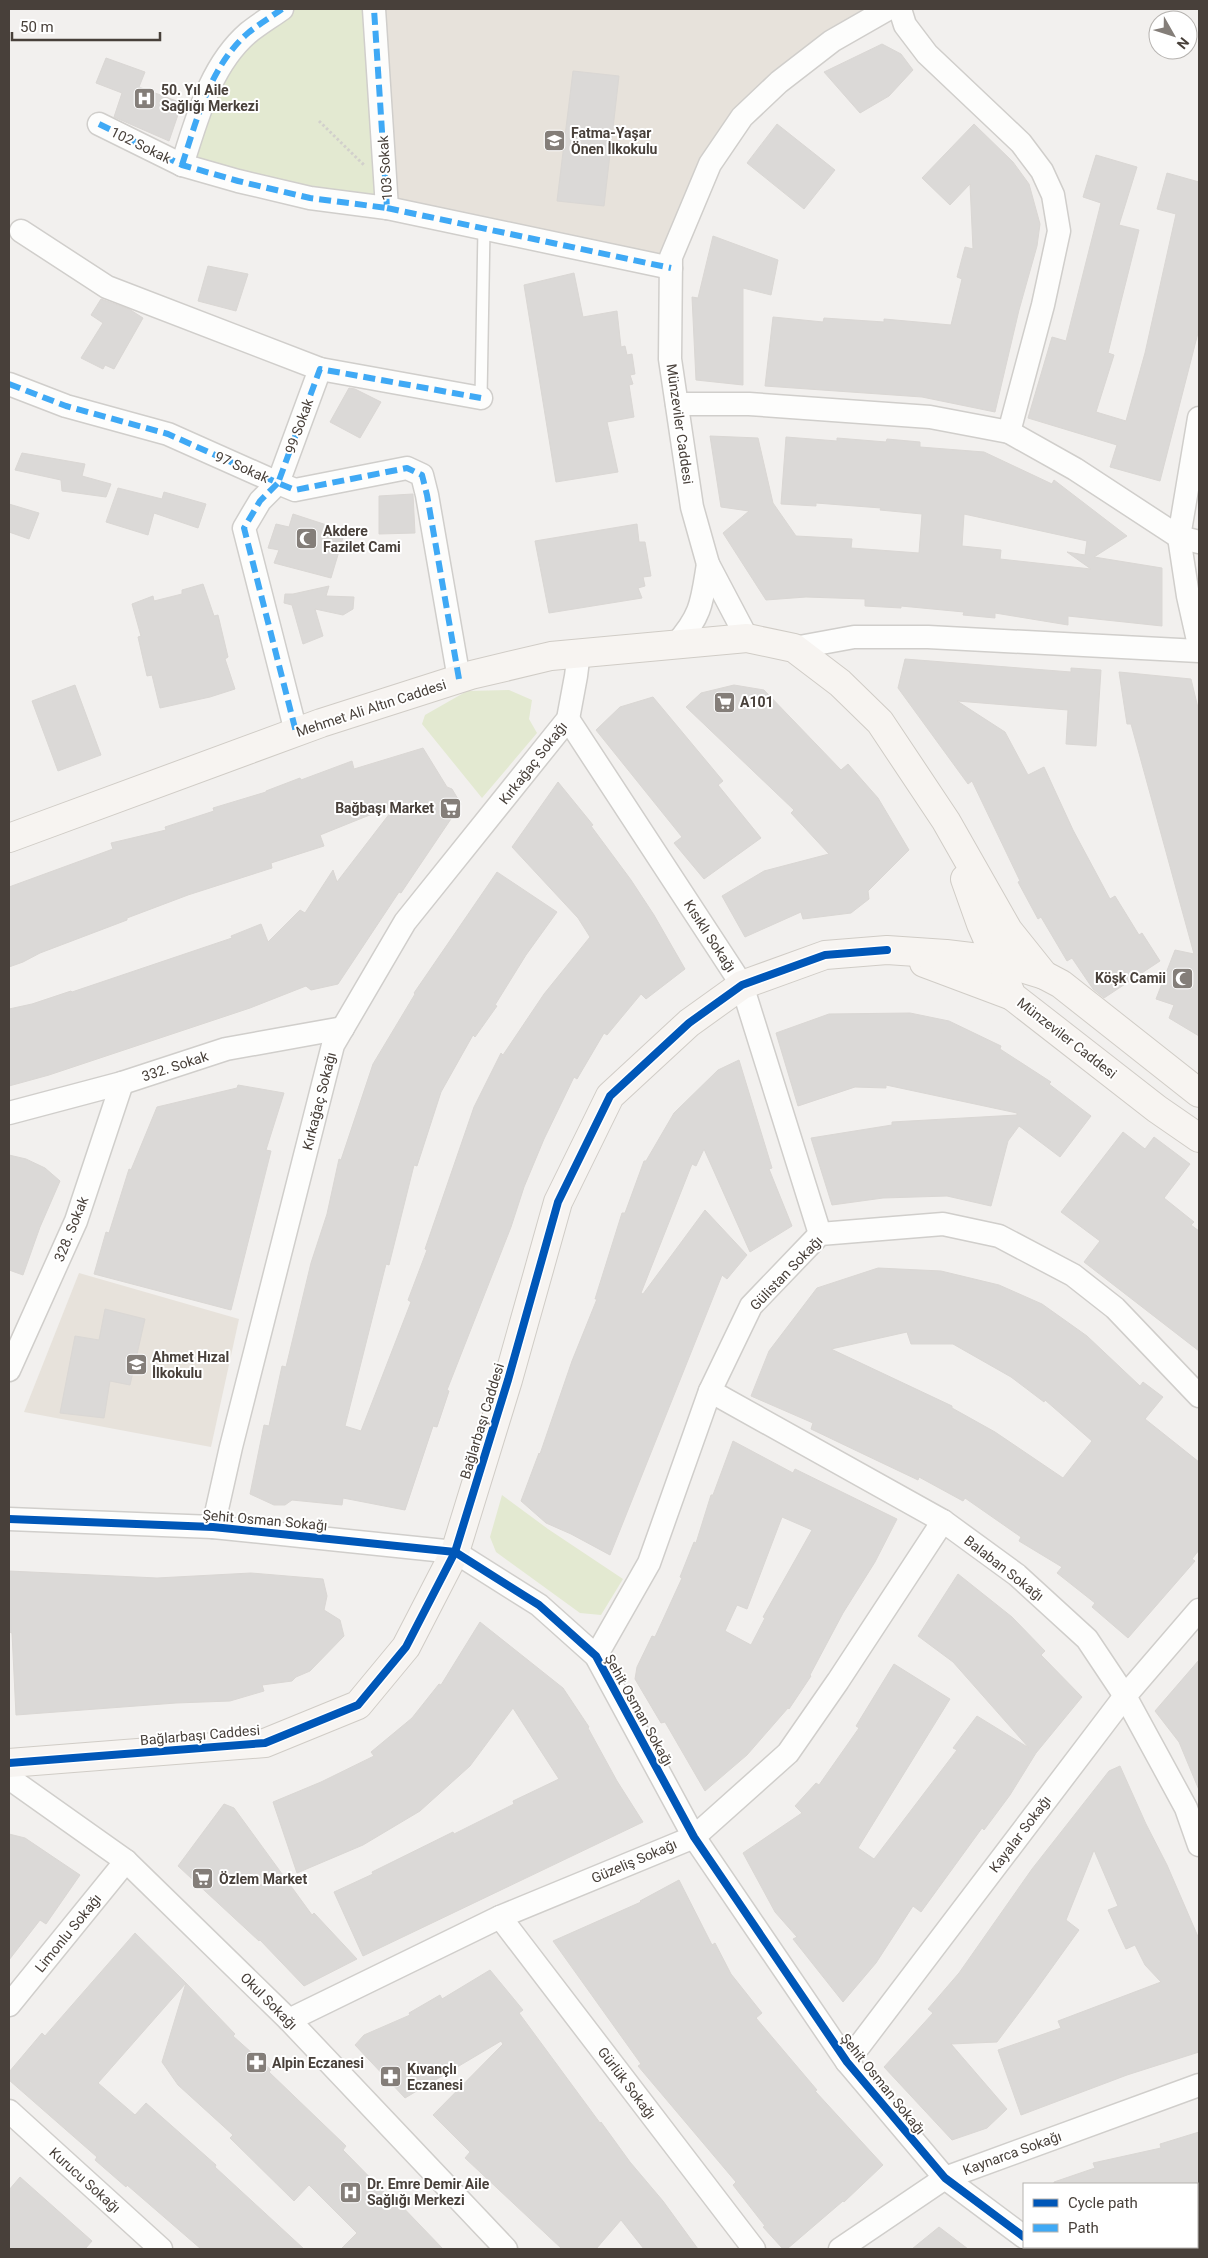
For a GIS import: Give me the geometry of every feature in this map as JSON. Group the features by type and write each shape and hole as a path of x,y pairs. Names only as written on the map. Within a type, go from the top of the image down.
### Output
{"street":[{"path":"182,165 210,87 227,56 248,34 282,9"},
{"name":"103 Sokak","path":"182,165 238,181 310,198 386,197 374,9"},
{"name":"Münzeviler Caddesi","path":"888,9 832,41 779,82 742,117 710,164 671,257 670,359 692,507 708,564 747,638 794,648 840,683 880,722 946,821 1008,930 1044,974 1062,984 1199,1093"},
{"path":"900,9 905,25 927,54 1021,144 1042,172 1053,195 1059,231 1043,305 1009,432"},
{"name":"102 Sokak","path":"99,124 182,165"},
{"path":"386,197 484,228 671,268"},
{"path":"21,231 107,287 320,369 481,398"},
{"name":"99 Sokak","path":"278,483 320,369"},
{"name":"97 Sokak","path":"9,384 66,406 168,434 278,483 260,501 244,528 296,732"},
{"path":"678,404 749,404 930,417 1009,432 1075,469 1189,539"},
{"path":"1199,418 1189,539 1188,596 1199,646"},
{"path":"278,483 295,490 407,468 422,475 459,679"},
{"path":"676,644 692,627 702,604 708,564"},
{"path":"794,648 854,637 928,637 1199,651"},
{"name":"Mehmet Ali Altın Caddesi","path":"9,838 296,732 459,679 552,656 579,652 747,638"},
{"name":"Kırkağaç Sokağı","path":"213,1527 231,1447 333,1045 405,922 568,719 579,652"},
{"name":"Kısıklı Sokağı","path":"568,719 742,984 820,1234"},
{"name":"Münzeviler Caddesi","path":"946,821 980,924 1012,996 1157,1109 1199,1138"},
{"path":"946,954 972,941 977,934 980,924"},
{"name":"Bağlarbaşı Caddesi","path":"887,950 1012,996"},
{"name":"Bağlarbaşı Caddesi","path":"9,1762 265,1743 358,1705 406,1647 455,1552 508,1380 558,1202 610,1096 689,1023 742,984 825,955 887,950 946,954 996,960 1044,974"},
{"path":"1012,996 1044,974"},
{"name":"332. Sokak","path":"9,1113 122,1083 226,1049 343,1028"},
{"name":"328. Sokak","path":"9,1370 76,1221 122,1083"},
{"name":"Gülistan Sokağı","path":"596,1656 649,1563 710,1391 751,1306 820,1234 943,1224 999,1236 1073,1275 1115,1308 1199,1396"},
{"name":"Balaban Sokağı","path":"710,1391 943,1521 1017,1575 1088,1639 1125,1696 1186,1808 1199,1845"},
{"name":"Şehit Osman Sokağı","path":"9,1519 213,1527 455,1552 539,1605 596,1656 694,1837 847,2062 945,2178 1023,2236"},
{"name":"Güzeliş Sokağı","path":"289,2020 500,1917 694,1837 788,1753 838,1682 943,1521"},
{"name":"Kayalar Sokağı","path":"847,2062 1125,1696 1199,1610"},
{"name":"Okul Sokağı","path":"9,1778 126,1861 289,2020 506,2249"},
{"name":"Limonlu Sokağı","path":"9,2005 126,1861"},
{"name":"Gürlük Sokağı","path":"500,1917 754,2249"},
{"name":"Kaynarca Sokağı","path":"840,2249 945,2178 1199,2085"},
{"name":"Kurucu Sokağı","path":"9,2111 161,2249"}],"lane":[{"path":"481,398 484,228"}],"path":[{"path":"319,121 386,197"}],"shaded area":[{"name":"Fatma-Yaşar Önen İlkokulu","path":"380,9 888,9 742,117 671,257 400,202 386,187"},
{"name":"Ahmet Hızal İlkokulu","path":"79,1273 239,1319 211,1447 24,1412"}],"green space":[{"path":"282,9 380,9 386,187 400,202 182,165 213,79"},
{"path":"509,690 532,700 529,719 537,733 482,798 422,724 425,715 467,691"},
{"path":"502,1495 548,1529 623,1579 601,1615 580,1613 496,1552 490,1537"}],"building":[{"path":"882,44 901,54 913,70 889,96 860,113 824,72"},
{"name":"50. Yıl Aile Sağlığı Merkezi","path":"106,58 145,72 139,87 182,103 169,141 114,117 122,93 96,83"},
{"path":"573,71 619,76 604,206 557,201"},
{"path":"777,124 835,170 804,209 747,163"},
{"path":"974,124 1013,162 1029,184 1040,224 1037,246 1019,310 995,412 922,397 765,386 773,317 823,322 824,318 884,322 884,319 951,325 962,279 957,277 965,247 973,249 970,184 950,205 922,178"},
{"path":"1096,155 1137,167 1119,225 1139,230 1108,353 1114,355 1096,412 1126,421 1145,353 1176,214 1157,209 1167,173 1199,182 1199,329 1160,481 1110,467 1117,445 1028,418 1052,337 1066,341 1101,203 1083,197"},
{"path":"713,236 778,260 771,295 743,288 743,385 696,380 692,297 698,298"},
{"path":"208,266 248,274 236,311 198,301"},
{"path":"574,273 583,317 617,311 621,347 625,346 627,355 632,354 635,374 630,375 633,384 629,385 634,417 607,422 618,472 556,482 524,285"},
{"path":"101,299 129,309 143,318 114,369 105,365 103,369 81,358 103,323 91,315"},
{"path":"349,388 381,402 360,438 330,422"},
{"path":"710,436 758,438 773,503 796,536 852,539 851,548 919,553 922,514 880,510 881,508 816,503 816,506 781,504 786,437 837,441 837,438 886,442 887,439 920,442 920,447 984,452 1052,484 1054,480 1127,536 1094,557 1162,568 1162,626 1068,616 1068,625 995,613 995,618 963,615 964,612 901,606 901,608 865,606 865,599 806,597 766,600 723,533 749,511 721,507","holes":["964,514 1087,541 1085,555 1067,552 1091,569 1000,559 1001,550 962,546"]},
{"path":"22,453 85,464 82,476 111,484 106,497 62,491 61,480 15,470"},
{"path":"118,488 162,499 164,492 206,504 198,528 154,513 148,535 106,522"},
{"path":"413,494 415,533 379,534 379,496"},
{"path":"9,504 39,513 29,539 9,532"},
{"name":"Akdere Fazilet Cami","path":"293,514 345,531 331,578 274,563 279,550 268,548 276,524 289,527"},
{"path":"637,524 639,542 645,542 651,576 643,577 645,586 638,588 642,598 549,613 535,541"},
{"path":"203,584 214,616 218,615 228,657 225,659 235,689 210,697 160,708 152,675 147,676 138,637 141,636 132,604 153,596 154,601 182,594 182,590"},
{"path":"329,586 326,596 354,597 353,609 343,615 315,609 323,636 303,644 292,605 284,603 285,594"},
{"path":"905,659 1071,672 1071,668 1101,670 1096,746 1066,744 1068,710 957,701 1005,732 1028,775 1044,767 1073,830 1110,899 1115,896 1139,935 1142,933 1160,961 1104,998 1093,989 1072,958 1067,961 1041,917 1038,919 1018,882 1020,881 972,781 968,784 898,688"},
{"path":"1119,672 1191,679 1199,712 1199,955 1197,955 1199,956 1199,1036 1169,1018 1174,1005 1156,999 1175,950 1194,954 1131,724 1127,724"},
{"path":"75,685 101,755 58,771 32,701"},
{"path":"734,685 764,690 841,770 848,764 878,798 909,850 868,891 869,899 851,913 803,919 801,912 745,937 722,896 764,871 829,854 791,813 794,810 686,707 701,693"},
{"path":"653,697 723,781 718,785 761,838 704,879 674,843 682,837 596,730 620,707"},
{"path":"423,748 447,787 452,789 461,804 401,893 399,892 338,984 311,990 306,986 250,1008 49,1075 9,1086 9,1009 72,992 232,938 231,936 261,924 268,942 300,910 305,913 333,870 337,882 397,804 320,835 324,846 271,863 272,868 188,895 9,967 9,887 113,849 111,843 166,830 165,827 214,811 213,808 266,792 300,778 301,780 352,761 354,769"},
{"path":"558,782 593,825 591,826 631,880 654,915 685,969 646,999 641,994 607,1035 604,1033 577,1079 574,1077 544,1139 524,1187 511,1227 447,1390 449,1391 437,1427 433,1426 405,1510 343,1498 342,1505 292,1500 285,1505 274,1505 250,1494 264,1425 269,1426 282,1366 286,1367 311,1263 327,1214 339,1159 341,1160 373,1064 414,993 497,872 557,912 526,955 495,1005 497,1006 475,1037 473,1035 441,1092 417,1166 414,1165 389,1265 386,1264 345,1426 361,1431 411,1302 408,1300 427,1250 425,1249 474,1107 501,1053 503,1055 544,994 590,937 578,918 512,847"},
{"path":"910,1013 949,1021 1001,1046 1000,1049 1051,1082 1049,1084 1091,1116 1060,1157 1019,1126 1008,1141 991,1206 947,1196 883,1198 832,1205 811,1138 892,1125 892,1122 1017,1115 1017,1113 886,1085 886,1088 855,1087 798,1106 776,1033 829,1014"},
{"path":"739,1060 772,1168 769,1169 792,1226 750,1252 704,1149 696,1166 692,1164 641,1293 643,1294 705,1210 747,1255 727,1279 722,1275 610,1555 546,1523 521,1501 540,1454 572,1361 597,1299 595,1299 622,1213 625,1213 644,1161 646,1161 674,1113 718,1070"},
{"path":"238,1085 284,1093 266,1150 271,1151 231,1310 94,1274 106,1232 109,1233 129,1169 131,1170 157,1107 237,1088"},
{"path":"1123,1132 1145,1149 1154,1137 1190,1164 1164,1198 1194,1222 1191,1225 1199,1231 1199,1351 1084,1262 1100,1241 1061,1212"},
{"path":"9,1155 26,1159 45,1168 60,1181 40,1227 23,1275 9,1270"},
{"path":"878,1268 941,1271 999,1285 1042,1304 1087,1336 1140,1386 1143,1382 1163,1397 1145,1419 1199,1462 1199,1550 1192,1559 1195,1561 1128,1638 1092,1607 1095,1603 1057,1573 1062,1567 1019,1541 1021,1537 965,1498 963,1501 919,1477 918,1480 857,1451 811,1429 813,1423 751,1396 769,1351 817,1288","holes":["907,1332 911,1344 953,1344 1011,1377 1044,1402 1045,1400 1092,1441 1063,1478 995,1432 952,1408 952,1406 831,1349"]},
{"path":"105,1309 145,1319 130,1385 110,1381 104,1418 60,1413 75,1336 99,1340"},
{"path":"733,1441 793,1473 795,1469 897,1519 875,1562 843,1613 811,1676 789,1709 747,1755 705,1791 665,1722 661,1723 635,1679 637,1667 652,1636 655,1637 682,1578 680,1577 694,1542 696,1543 711,1495 713,1495","holes":["782,1517 812,1530 763,1617 765,1618 751,1645 725,1631 737,1605 747,1609"]},
{"path":"9,1571 157,1578 251,1573 323,1579 327,1596 324,1610 340,1620 344,1636 310,1671 296,1677 292,1681 262,1685 264,1691 230,1701 176,1703 16,1715 12,1633 9,1632"},
{"path":"958,1574 1012,1617 1045,1651 1041,1655 1082,1697 1036,1753 1010,1795 984,1830 982,1828 921,1912 913,1906 876,1963 843,2002 793,1939 797,1937 775,1912 743,1853 802,1813 795,1806 816,1783 819,1785 859,1728 856,1726 894,1664 950,1699 858,1848 874,1859 957,1750 953,1748 977,1716 1029,1748 953,1662 918,1636"},
{"path":"480,1622 563,1688 589,1727 617,1781 643,1822 363,1956 334,1892 453,1832 454,1834 514,1804 513,1801 559,1779 513,1708 470,1766 420,1811 363,1845 297,1873 273,1802 321,1782 374,1756 371,1752 412,1718 439,1684 441,1685"},
{"path":"1199,1660 1199,1790 1179,1742 1155,1711"},
{"path":"1120,1766 1167,1865 1199,1939 1199,2052 1127,2075 1021,2115 998,2050 1061,2028 1058,2021 1161,1982 1145,1965 1135,1945 1126,1949 1108,1910 1118,1906 1094,1850 1066,1920 1079,1930 1033,1994 997,2042 951,2044 1007,2109 987,2128 952,2140 884,2067 933,2013 928,2009 959,1973 1032,1869 1109,1771"},
{"path":"224,1804 234,1808 312,1915 314,1913 357,1959 304,1986 260,1940 178,1866"},
{"path":"9,1834 25,1838 80,1875 46,1924 40,1920 9,1960"},
{"path":"679,1880 712,1945 715,1943 731,1974 762,2013 756,2018 817,2090 815,2091 883,2165 844,2202 787,2249 783,2249 763,2227 765,2226 733,2185 736,2182 638,2066 641,2064 553,1941 641,1902"},
{"path":"135,1933 186,1983 98,2083 135,2115 146,2103 216,2165 215,2167 304,2249 201,2249 95,2160 97,2157 9,2080 9,2072 42,2033 45,2036"},
{"path":"490,1970 523,2010 519,2013 600,2123 663,2201 698,2249 644,2249 621,2220 596,2249 562,2249 465,2158 470,2152 433,2115 503,2044 501,2041 405,2098 355,2045 364,2035 410,2015 409,2013 440,1995 442,1999"},
{"path":"186,1983 235,2034 233,2036 271,2070 269,2072 346,2146 343,2150 391,2199 393,2197 443,2249 341,2249 357,2233 309,2185 294,2201 230,2138 233,2135 178,2085 162,2062"},
{"path":"1199,2132 1199,2184 1054,2183 1095,2168 1093,2163 1161,2148 1160,2144"},
{"path":"20,2177 92,2241 85,2249 9,2249 9,2190"},
{"path":"939,2227 968,2249 912,2249"}],"marked path":[{"path":"182,165 206,94 224,61 248,33 282,9"},
{"path":"99,124 182,165 238,181 310,198 387,208 374,9"},
{"path":"387,208 671,268"},
{"path":"459,679 422,475 407,468 295,490 278,483 320,369 481,398"},
{"path":"9,384 66,406 168,434 278,483 260,501 244,528 296,732"}],"cycle path":[{"path":"9,1763 265,1743 358,1705 406,1647 455,1552 508,1380 558,1202 610,1096 689,1023 742,985 825,955 887,950"},
{"path":"9,1519 213,1527 455,1552 539,1605 596,1656 694,1837 847,2062 945,2178 1023,2236"}],"place":[{"name":"50. Yıl Aile Sağlığı Merkezi","path":"145,98"},
{"name":"Fatma-Yaşar Önen İlkokulu","path":"555,141"},
{"name":"Akdere Fazilet Cami","path":"307,539"},
{"name":"A101","path":"724,702"},
{"name":"Bağbaşı Market","path":"450,808"},
{"name":"Köşk Camii","path":"1182,978"},
{"name":"Ahmet Hızal İlkokulu","path":"136,1365"},
{"name":"Özlem Market","path":"203,1879"},
{"name":"Alpin Eczanesi","path":"256,2063"},
{"name":"Kıvançlı Eczanesi","path":"391,2077"},
{"name":"Dr. Emre Demir Aile Sağlığı Merkezi","path":"351,2192"}]}
